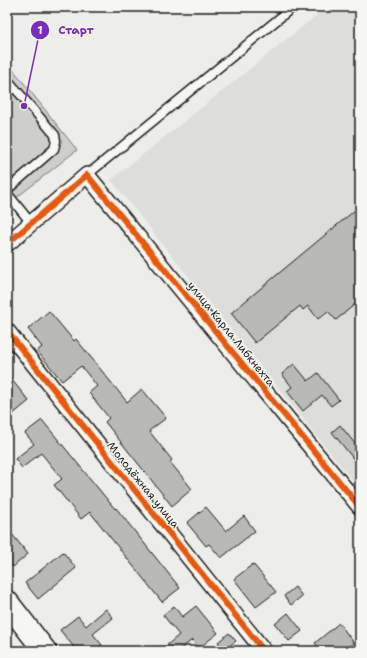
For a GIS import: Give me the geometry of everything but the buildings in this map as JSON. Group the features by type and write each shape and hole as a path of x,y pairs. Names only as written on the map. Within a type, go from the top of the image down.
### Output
{"street":[{"path":"7,244 87,175"},
{"name":"улица Карла Либкнехта","path":"87,175 360,507"},
{"name":"Молодёжная улица","path":"7,331 264,651"},
{"path":"7,602 45,651"}],"lane":[{"path":"87,175 293,7"},
{"path":"7,79 55,135 56,141 54,149 7,192 31,223"}],"shaded area":[{"path":"327,7 360,7 360,490 111,180"},
{"path":"7,62 77,150 7,205"}],"cycle path":[{"path":"7,244 87,175 360,507"},
{"path":"7,331 264,651"}],"place":[{"name":"Старт","path":"24,106"}]}
